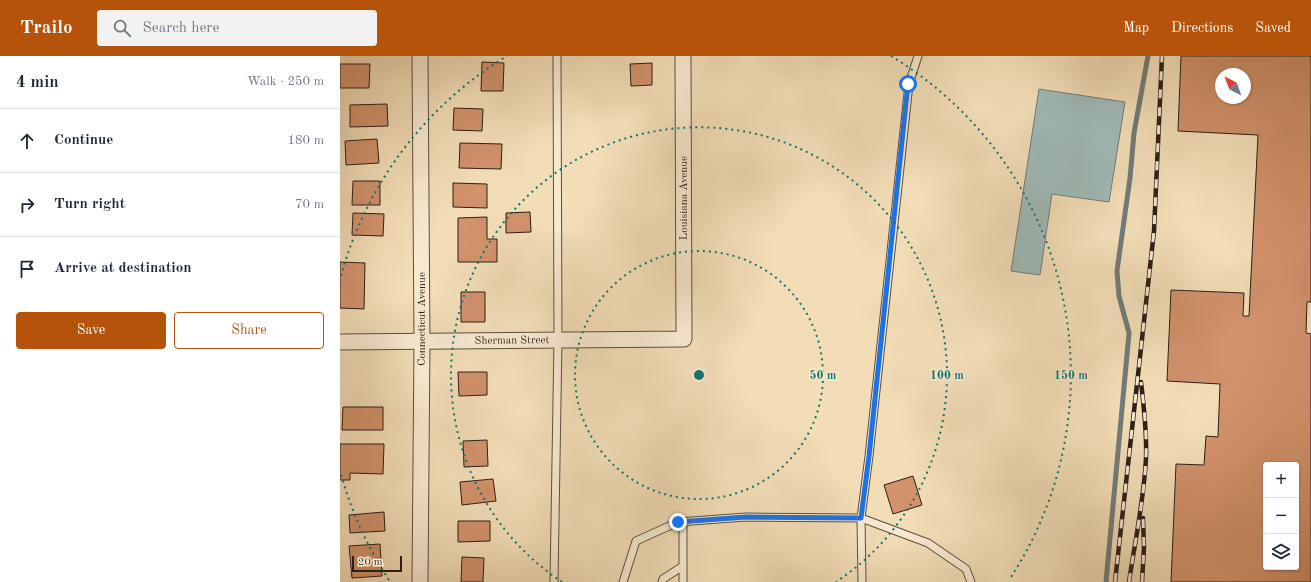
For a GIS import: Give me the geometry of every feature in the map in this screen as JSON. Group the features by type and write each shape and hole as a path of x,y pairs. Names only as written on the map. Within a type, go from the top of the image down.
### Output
{"street":[{"name":"Connecticut Avenue","path":"420,56 422,342 420,582"},
{"name":"Louisiana Avenue","path":"683,56 684,339"},
{"name":"Sherman Street","path":"340,342 684,339"}],"lane":[{"path":"554,582 558,340 557,56"},
{"path":"862,582 861,518 870,448 908,84 918,56"},
{"path":"623,582 636,541 678,522 746,517 861,518 928,543 966,569 971,582"},
{"path":"683,522 683,582"},
{"path":"662,582 663,579 683,566"}],"water":[{"path":"1039,89 1125,102 1109,202 1052,194 1040,275 1011,271"}],"building":[{"path":"1181,56 1311,56 1311,302 1307,302 1306,333 1311,334 1311,582 1171,582 1176,464 1204,465 1206,436 1218,437 1220,384 1167,381 1171,290 1244,293 1243,316 1249,316 1258,135 1178,131"},
{"path":"482,62 504,63 503,91 481,91"},
{"path":"652,63 652,85 631,86 630,64"},
{"path":"340,64 370,64 369,88 340,88"},
{"path":"387,104 388,126 350,127 350,105"},
{"path":"454,108 483,109 482,131 453,130"},
{"path":"377,139 379,163 346,165 345,141"},
{"path":"460,143 502,144 501,169 459,168"},
{"path":"353,181 380,181 380,205 352,205"},
{"path":"453,183 487,184 487,208 453,207"},
{"path":"530,212 531,232 506,233 506,213"},
{"path":"353,213 384,214 383,236 352,235"},
{"path":"487,217 487,239 497,239 497,262 458,262 458,218"},
{"path":"340,262 365,263 364,309 340,308"},
{"path":"461,292 485,292 485,322 461,322"},
{"path":"458,372 487,372 487,395 459,396"},
{"path":"343,407 383,407 383,430 342,430"},
{"path":"487,440 488,466 464,467 463,441"},
{"path":"340,444 384,444 383,474 350,473 350,480 340,480"},
{"path":"913,476 922,505 893,514 884,485"},
{"path":"493,479 496,501 462,505 460,482"},
{"path":"384,512 385,531 350,533 349,515"},
{"path":"458,521 490,521 490,541 458,542"},
{"path":"380,544 382,576 352,578 349,546"},
{"path":"462,557 484,558 483,582 461,582"}],"waterway":[{"path":"1106,582 1129,333 1119,296 1117,271 1130,178 1134,133 1148,56"}],"railway":[{"path":"1115,582 1154,231 1162,56"},
{"path":"1129,582 1141,505 1146,458 1146,429 1141,382"},
{"path":"1142,582 1144,547 1143,518"}],"route":[{"path":"678,522 746,517 861,518 869,456 908,84"}]}
